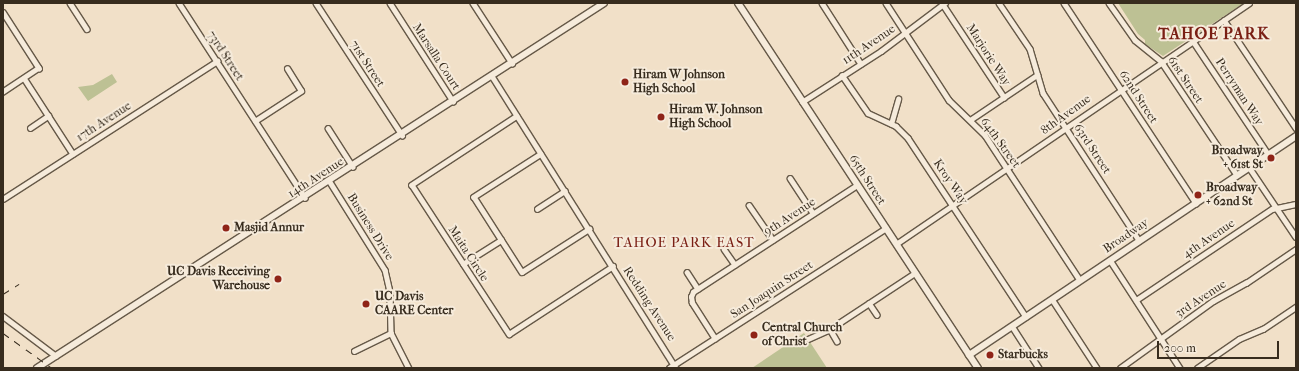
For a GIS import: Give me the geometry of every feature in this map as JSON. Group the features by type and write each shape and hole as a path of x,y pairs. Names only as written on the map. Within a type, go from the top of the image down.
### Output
{"main road":[{"name":"14th Avenue","path":"38,368 330,182 604,3"},
{"name":"65th Street","path":"738,3 978,368"},
{"name":"Broadway","path":"969,355 1296,136"}],"street":[{"path":"70,3 87,29"},
{"name":"73rd Street","path":"179,3 305,198"},
{"name":"71st Street","path":"316,3 402,135"},
{"name":"Marsalla Court","path":"390,3 453,101"},
{"path":"472,3 512,63"},
{"path":"822,3 860,64"},
{"name":"64th Street","path":"886,3 949,100 985,135 1080,280"},
{"name":"63rd Street","path":"999,3 1030,49 1037,75 1044,93 1140,240"},
{"name":"62nd Street","path":"1064,3 1196,203"},
{"name":"61st Street","path":"1109,3 1135,40 1161,61 1237,175"},
{"name":"8th Avenue","path":"896,244 1007,169 1161,61 1249,3"},
{"name":"11th Avenue","path":"802,102 905,33 943,4"},
{"name":"Marjorie Way","path":"943,4 1004,97"},
{"path":"3,12 39,68 3,92"},
{"path":"1224,20 1296,128"},
{"name":"Perryman Way","path":"1193,41 1268,154"},
{"name":"17th Avenue","path":"3,199 217,61"},
{"path":"255,121 301,91 287,69"},
{"name":"Kroy Way","path":"842,75 868,113 892,124 906,134 1026,316"},
{"path":"970,120 1037,75"},
{"name":"Redding Avenue","path":"492,76 675,366"},
{"path":"24,78 73,154"},
{"path":"892,124 898,99"},
{"path":"30,128 48,116"},
{"name":"Maita Circle","path":"517,116 412,185 509,334 613,266"},
{"path":"328,128 353,167"},
{"path":"541,154 474,197 501,240 522,272 589,229"},
{"path":"1249,167 1278,208 1296,237"},
{"path":"790,178 814,214"},
{"name":"Business Drive","path":"330,182 385,270 390,291 391,333 409,368"},
{"name":"9th Avenue","path":"698,289 857,185"},
{"path":"537,209 565,191"},
{"name":"4th Avenue","path":"1136,300 1272,209 1296,204"},
{"path":"750,205 773,240"},
{"name":"San Joaquin Street","path":"669,368 675,366 886,228"},
{"path":"463,264 501,240"},
{"path":"724,249 735,265"},
{"name":"3rd Avenue","path":"1120,368 1213,301 1246,283 1296,249"},
{"path":"1110,260 1180,368"},
{"path":"687,272 698,289 692,294 691,300 715,339"},
{"path":"808,339 830,329 915,273"},
{"path":"1052,299 1097,368"},
{"path":"869,303 877,315"},
{"path":"1198,368 1239,339 1263,329 1296,307"},
{"path":"3,316 56,356"},
{"path":"1012,326 1039,368"},
{"path":"830,329 838,341"},
{"path":"354,351 391,333"}],"green space":[{"name":"TAHOE PARK","path":"1118,3 1244,3 1163,56 1145,44 1145,40 1138,34"},
{"path":"112,74 117,82 88,101 78,87 93,85"},
{"path":"804,333 827,368 752,368"}],"railway":[{"path":"3,294 19,284"},
{"path":"3,333 52,368"}],"place":[{"name":"Hiram W Johnson High School","path":"625,82"},
{"name":"Hiram W. Johnson High School","path":"661,117"},
{"name":"Broadway + 61st St","path":"1271,158"},
{"name":"Broadway + 62nd St","path":"1198,195"},
{"name":"Masjid Annur","path":"226,228"},
{"name":"UC Davis Receiving Warehouse","path":"278,279"},
{"name":"UC Davis CAARE Center","path":"366,304"},
{"name":"Central Church of Christ","path":"754,335"},
{"name":"Starbucks","path":"990,355"}],"district":[{"name":"TAHOE PARK","path":"1214,34"},
{"name":"TAHOE PARK EAST","path":"684,243"}]}
